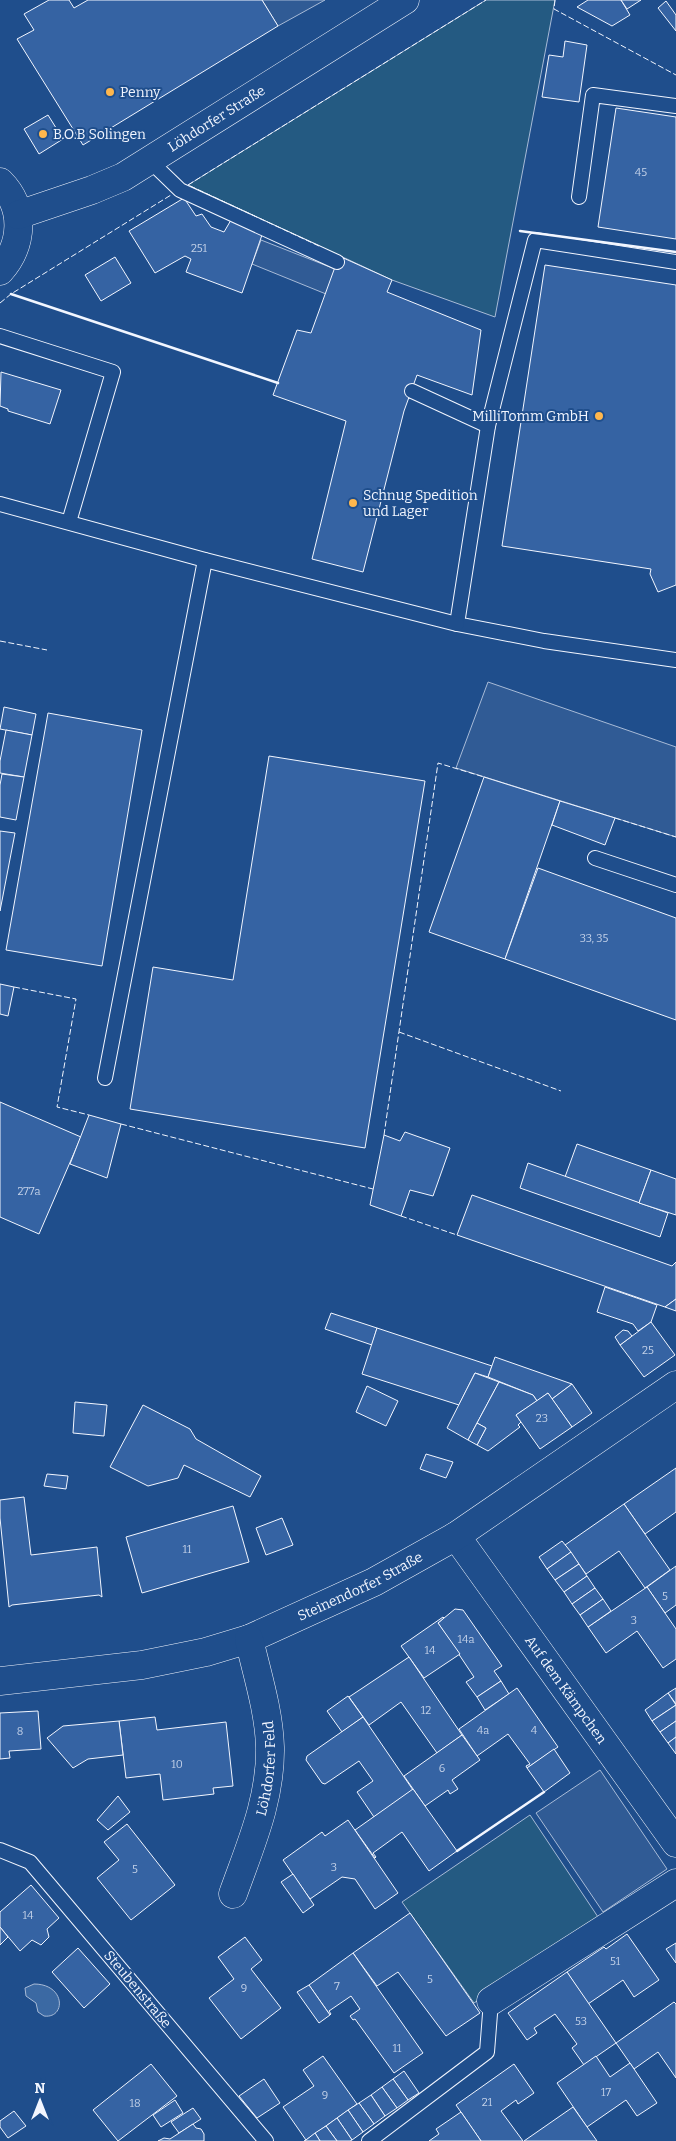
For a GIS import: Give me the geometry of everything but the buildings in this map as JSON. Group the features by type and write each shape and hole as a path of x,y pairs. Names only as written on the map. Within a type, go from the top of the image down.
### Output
{"street":[{"name":"Löhdorfer Straße","path":"18,215 92,190 123,177 405,0"},
{"path":"0,182 10,194 18,215 18,235 15,246 8,262 0,271"},
{"name":"Steinendorfer Straße","path":"0,1681 142,1664 206,1652 249,1638 374,1582 456,1536 676,1385"},
{"name":"Auf dem Kämpchen","path":"456,1536 676,1843"},
{"name":"Löhdorfer Feld","path":"233,1894 258,1826 269,1768 268,1728 249,1638"},
{"path":"491,2001 676,1883"}],"lane":[{"path":"580,197 593,95 676,106"},
{"path":"149,160 180,190 337,262"},
{"path":"457,624 488,426 535,240 676,262"},
{"path":"0,336 113,372 69,522"},
{"path":"412,391 488,426"},
{"path":"0,504 205,560 457,624 544,641 676,660"},
{"path":"105,1078 205,560"},
{"path":"596,858 676,885"},
{"name":"Steubenstraße","path":"0,1850 30,1862 266,2141"},
{"path":"369,2141 487,2052 491,2001"}],"shaded area":[{"path":"262,0 325,0 278,26"},
{"path":"486,0 555,0 495,317 392,280 188,185"},
{"path":"261,240 335,269 326,294 252,264"},
{"path":"488,682 676,747 676,837 456,768"},
{"path":"600,1770 667,1869 603,1912 536,1813"},
{"path":"530,1815 600,1920 474,2003 402,1902"},
{"path":"34,1984 45,1985 57,1995 59,2007 56,2012 44,2016 38,2012 36,2003 26,1996 25,1988"}],"fence":[{"path":"319,246 188,185 486,0"},
{"path":"555,0 554,9 676,75"},
{"path":"0,303 11,294 171,195"},
{"path":"0,641 47,650"},
{"path":"384,1135 438,763 484,777"},
{"path":"615,818 676,837"},
{"path":"14,987 76,999 57,1107 89,1115"},
{"path":"399,1032 561,1091"},
{"path":"121,1124 373,1189"},
{"path":"401,1216 457,1235"}],"wall":[{"path":"520,231 676,252"},
{"path":"11,294 278,383"},
{"path":"457,1851 544,1792"}],"place":[{"name":"Penny","path":"110,92"},
{"name":"B.O.B Solingen","path":"43,134"},
{"name":"MilliTomm GmbH","path":"599,416"},
{"name":"Schnug Spedition und Lager","path":"353,503"}]}
